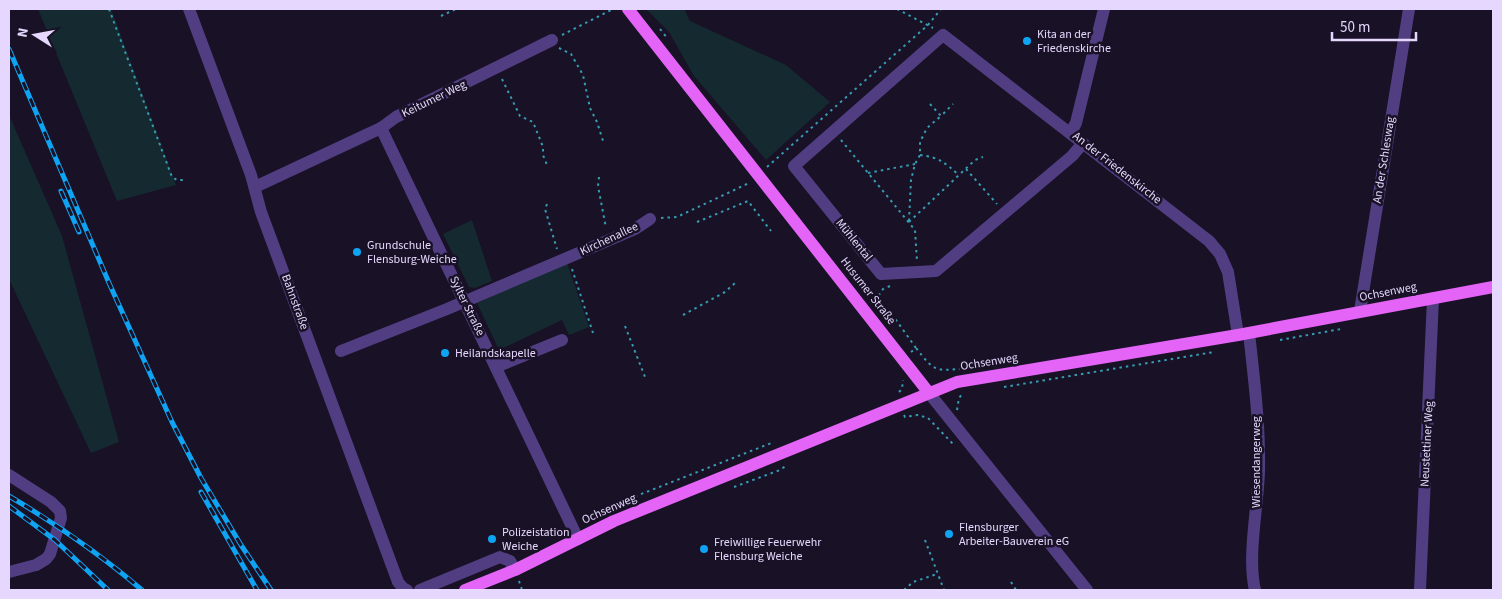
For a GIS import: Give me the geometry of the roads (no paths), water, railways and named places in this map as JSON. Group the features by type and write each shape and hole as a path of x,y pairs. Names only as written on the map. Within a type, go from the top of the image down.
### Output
{"main road":[{"name":"Husumer Straße","path":"628,9 756,177 865,309 930,393"},
{"name":"Ochsenweg","path":"465,590 516,573 576,535 960,381 1244,334 1360,311 1493,288"}],"street":[{"name":"Bahnstraße","path":"189,9 255,187 261,212 398,582 402,588 407,590"},
{"path":"1071,132 1076,123 1104,9"},
{"name":"An der Schleswag","path":"1360,311 1408,9"},
{"name":"An der Friedenskirche","path":"943,35 1071,132 1209,241 1220,254 1228,272 1244,334"},
{"name":"Mühlental","path":"943,35 794,166 881,274 936,271 1072,156 1083,143"},
{"name":"Keitumer Weg","path":"255,187 382,128 396,118 552,40"},
{"name":"Sylter Straße","path":"382,128 576,535"},
{"name":"Kirchenallee","path":"341,351 464,302 635,229 650,219"},
{"name":"Neustettiner Weg","path":"1420,590 1434,298"},
{"name":"Wiesendangerweg","path":"1244,334 1258,435 1258,491 1253,542 1255,590"},
{"path":"496,367 562,340"},
{"name":"Husumer Straße","path":"930,393 1087,590"},
{"path":"9,475 51,502 60,511 59,527 50,554 46,559 36,565 9,572"},
{"path":"420,590 500,558 510,561 516,573"}],"railway":[{"path":"9,49 109,283 172,422 201,478 241,545 271,590"},
{"path":"61,191 79,232"},
{"path":"201,492 257,590"},
{"path":"9,496 77,540 142,590"},
{"path":"9,506 55,540 108,590"}],"place":[{"name":"Kita an der Friedenskirche","path":"1027,41"},
{"name":"Grundschule Flensburg-Weiche","path":"357,252"},
{"name":"Heilandskapelle","path":"445,353"},
{"name":"Flensburger Arbeiter-Bauverein eG","path":"949,534"},
{"name":"Polizeistation Weiche","path":"492,539"},
{"name":"Freiwillige Feuerwehr Flensburg Weiche","path":"704,549"}]}
